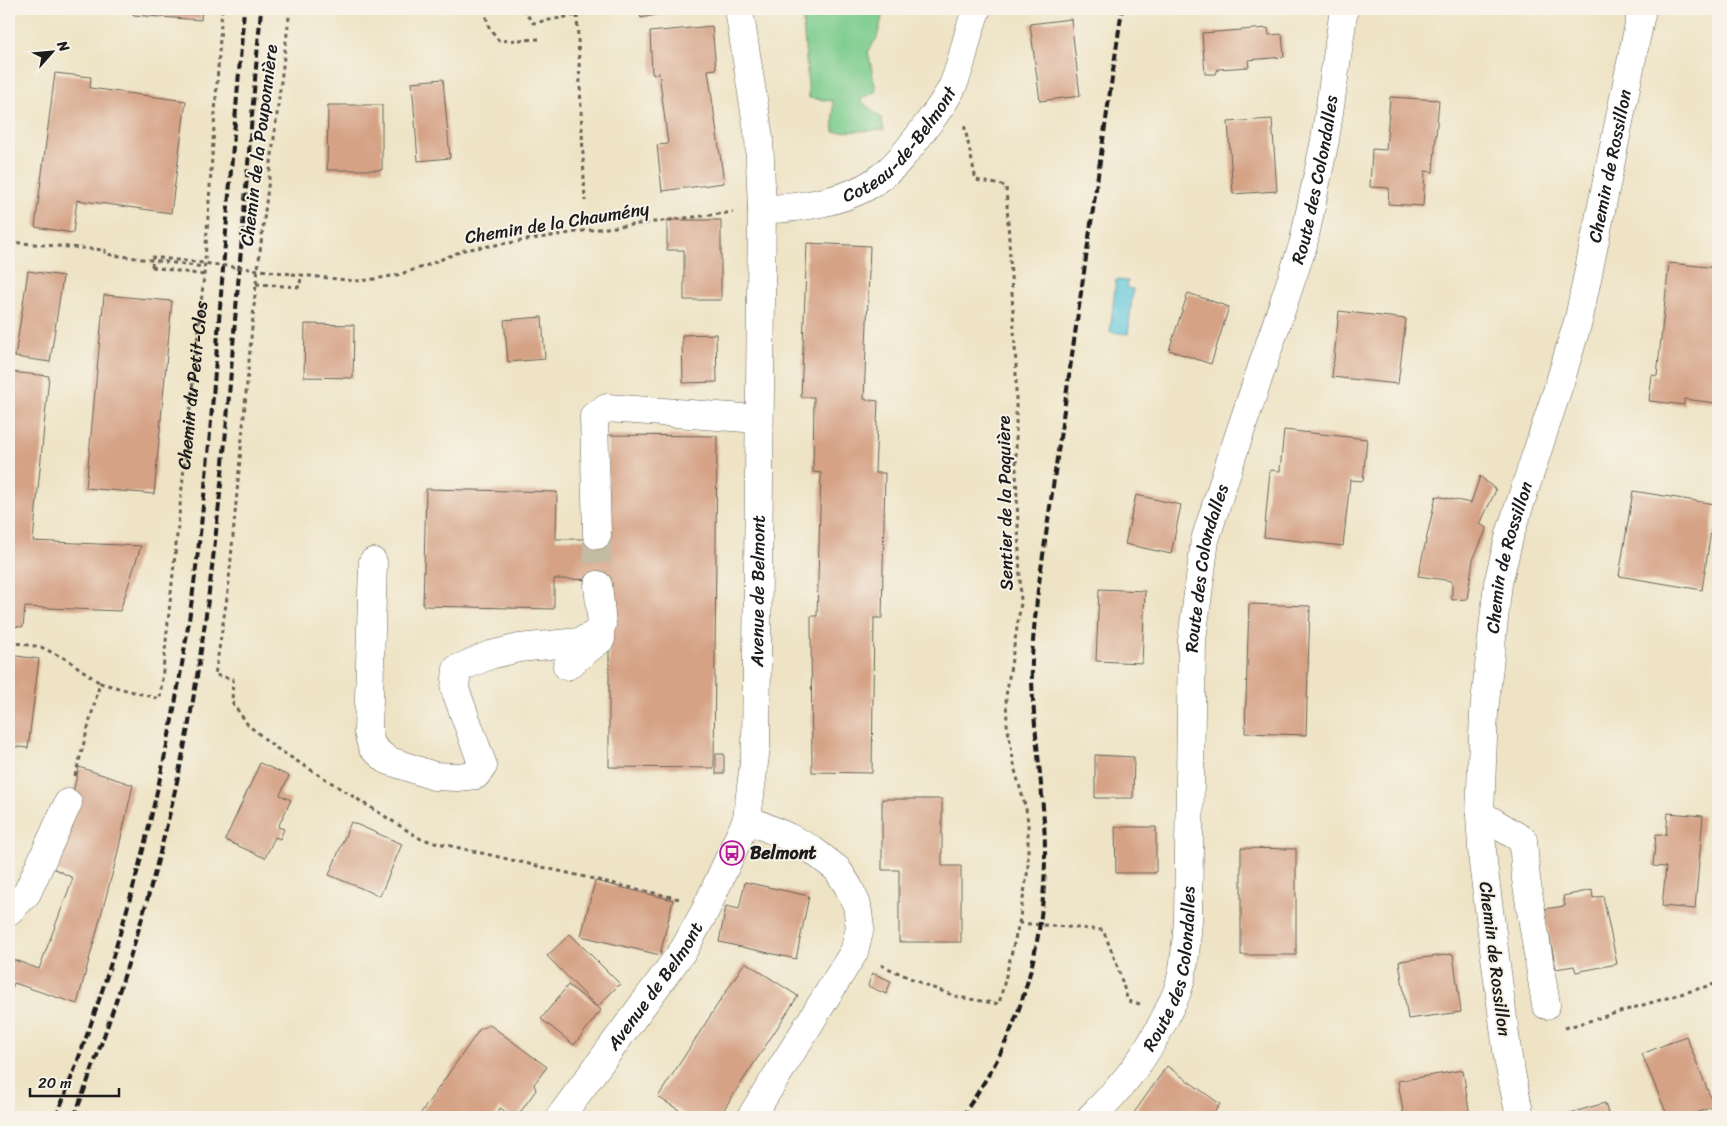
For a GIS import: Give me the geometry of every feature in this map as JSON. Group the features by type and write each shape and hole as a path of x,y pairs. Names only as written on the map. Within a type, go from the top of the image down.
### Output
{"street":[{"name":"Avenue de Belmont","path":"560,1117 684,949 705,912 746,819 756,747 762,209 759,138 739,9"},
{"name":"Coteau-de-Belmont","path":"762,209 788,209 834,199 865,187 880,178 896,164 944,102 954,84 977,9"},
{"name":"Route des Colondalles","path":"1091,1117 1113,1096 1135,1070 1159,1030 1177,992 1183,964 1188,920 1192,640 1205,540 1303,245 1325,140 1344,9"},
{"name":"Chemin de Rossillon","path":"1520,1117 1508,1058 1483,863 1480,814 1484,712 1498,583 1510,534 1579,318 1642,9"},
{"path":"597,535 594,416 607,408 759,420"},
{"path":"373,562 368,732 372,747 388,760 434,776 457,777 476,775 483,766 455,689 457,669 490,655 519,648 579,642 594,635 602,625"},
{"path":"567,666 596,645 603,637 598,585"},
{"path":"9,911 26,893 68,803"},
{"path":"1480,814 1523,840 1526,880 1546,1005"},
{"path":"746,819 811,849 837,869 857,905 860,928 854,952 750,1117"}],"path":[{"name":"Chemin du Petit-Clos","path":"9,642 41,647 68,660 100,683 160,699 204,276 222,9"},
{"name":"Chemin de la Pouponnière","path":"290,9 256,284 300,287 301,274"},
{"path":"484,9 490,27 499,41 540,39"},
{"path":"523,9 533,23 582,14 581,9"},
{"path":"577,15 585,201"},
{"name":"Sentier de la Paquière","path":"882,965 928,986 958,997 999,1004 1019,923 1028,869 1028,822 1015,770 1006,696 1021,603 1016,470 1016,365 1006,186 976,180 964,123"},
{"name":"Chemin de la Chaumény","path":"204,276 152,266 153,257 355,281 369,280 397,276 464,250 584,231 733,212"},
{"path":"9,242 105,250 105,254 204,267"},
{"path":"68,803 100,683"},
{"path":"1019,923 1102,930 1116,962 1128,1001 1144,1006"},
{"path":"1562,1029 1718,983"}],"green space":[{"path":"802,9 884,9 877,38 868,51 876,91 860,100 881,118 884,130 834,132 833,101 809,98"}],"water":[{"path":"1116,280 1128,281 1127,288 1133,289 1128,334 1110,332"}],"building":[{"path":"133,9 202,9 201,20 133,15"},
{"path":"639,9 680,9 680,10 641,18"},
{"path":"1071,19 1080,96 1040,101 1030,24"},
{"path":"712,26 716,69 708,70 724,183 662,191 657,145 668,144 659,73 652,74 650,32"},
{"path":"1268,28 1269,35 1282,34 1284,57 1248,60 1249,67 1218,69 1216,74 1205,74 1202,33"},
{"path":"55,73 91,77 90,88 186,101 171,213 77,200 73,233 35,227"},
{"path":"443,79 450,158 418,161 412,82"},
{"path":"1390,97 1439,100 1433,172 1425,171 1423,206 1388,204 1389,188 1370,187 1372,149 1386,150"},
{"path":"328,105 382,105 382,170 327,170"},
{"path":"1272,119 1277,191 1233,194 1228,122"},
{"path":"667,220 721,220 721,300 684,300 684,250 667,250"},
{"path":"807,243 870,246 864,399 878,401 875,473 885,473 882,618 874,618 872,773 812,772 811,616 817,616 821,473 813,472 814,397 801,397"},
{"path":"1669,263 1718,268 1718,377 1715,403 1684,399 1684,405 1649,401 1652,375 1657,376"},
{"path":"28,271 63,276 50,362 15,357"},
{"path":"1188,293 1229,307 1211,364 1169,350"},
{"path":"104,295 172,301 154,494 86,488"},
{"path":"1339,311 1406,319 1398,384 1332,377"},
{"path":"542,317 545,359 508,362 504,320"},
{"path":"305,324 354,325 353,378 304,377"},
{"path":"716,334 717,382 683,383 682,335"},
{"path":"10,372 49,376 33,541 141,546 120,611 25,607 23,627 9,626"},
{"path":"1284,430 1367,439 1363,481 1350,480 1343,546 1264,537 1270,470 1280,471"},
{"path":"608,435 717,436 714,768 609,767 609,580 554,579 554,609 423,606 426,489 557,492 556,539 608,539"},
{"path":"1480,476 1496,490 1480,524 1487,528 1473,560 1467,599 1452,600 1452,581 1418,576 1436,496 1471,503"},
{"path":"1633,491 1715,504 1702,590 1619,576"},
{"path":"1136,495 1181,505 1171,554 1125,544"},
{"path":"1099,589 1145,591 1142,663 1096,661"},
{"path":"1249,604 1310,606 1306,735 1245,733"},
{"path":"9,655 39,659 28,748 9,746"},
{"path":"716,754 724,754 724,774 716,774"},
{"path":"1095,755 1134,757 1133,798 1095,798"},
{"path":"260,763 289,776 280,795 291,800 278,827 284,829 280,839 275,837 265,858 225,840"},
{"path":"79,767 133,785 116,860 77,1004 14,983 9,997 9,958 39,969 73,878 47,865 61,842"},
{"path":"882,799 942,799 942,866 961,866 961,942 899,942 899,870 882,870"},
{"path":"1668,813 1703,816 1695,909 1662,906 1666,867 1653,866 1656,834 1666,835"},
{"path":"351,822 402,844 380,896 329,875"},
{"path":"1115,827 1156,827 1156,873 1116,873"},
{"path":"1241,848 1296,849 1296,955 1241,955"},
{"path":"595,881 673,900 660,955 581,936"},
{"path":"745,882 809,896 796,959 719,942 726,906 739,909"},
{"path":"1592,890 1593,898 1603,896 1617,964 1576,972 1574,966 1556,969 1544,909 1565,906 1563,896"},
{"path":"570,934 620,984 597,1007 547,956"},
{"path":"1453,954 1461,1012 1408,1019 1399,961"},
{"path":"745,962 798,996 719,1117 690,1117 658,1097"},
{"path":"872,973 891,981 886,994 868,986"},
{"path":"568,985 601,1010 574,1045 541,1019"},
{"path":"490,1025 547,1067 534,1084 536,1090 517,1117 500,1108 494,1117 418,1117 480,1029"},
{"path":"1686,1036 1714,1106 1687,1117 1668,1117 1642,1054"},
{"path":"1167,1066 1220,1104 1211,1117 1131,1117"},
{"path":"1463,1070 1470,1117 1404,1117 1398,1081"},
{"path":"1605,1103 1609,1117 1556,1117"}],"tunnel":[{"path":"597,535 598,585"}],"railway":[{"path":"56,1117 96,1008 130,897 159,784 181,670 194,583 204,495 244,9"},
{"path":"74,1117 114,1008 148,897 176,784 198,670 210,583 224,452 261,9"},
{"path":"962,1117 995,1064 1020,1006 1034,954 1043,901 1045,847 1033,701 1034,635 1038,590 1122,9"}],"place":[{"name":"Belmont","path":"732,853"}]}
